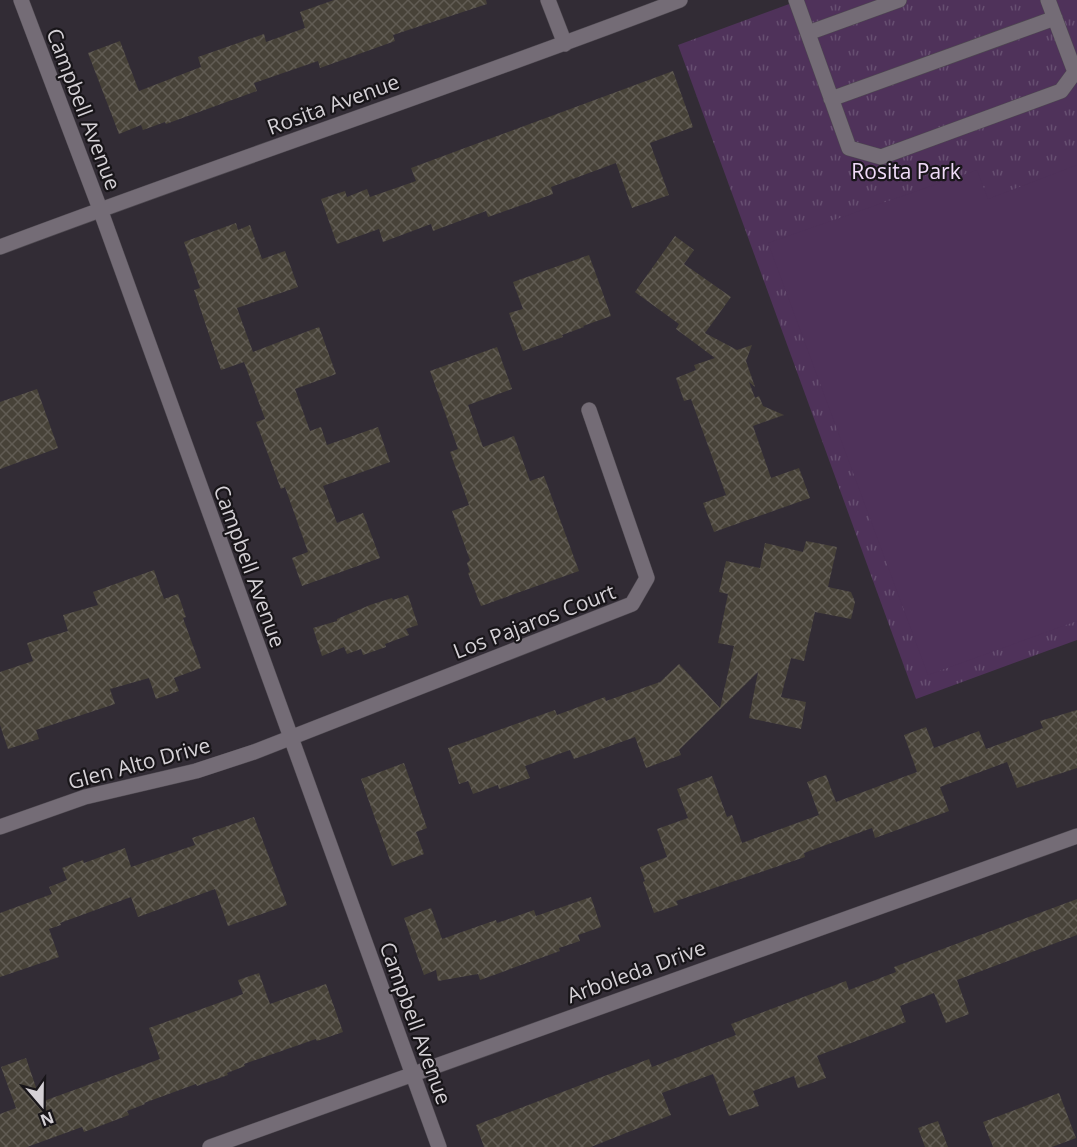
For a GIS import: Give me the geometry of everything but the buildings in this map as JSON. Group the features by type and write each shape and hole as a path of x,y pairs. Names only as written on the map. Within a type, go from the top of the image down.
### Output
{"street":[{"name":"Campbell Avenue","path":"21,0 100,209 438,1147"},
{"path":"548,0 565,44"},
{"name":"Rosita Avenue","path":"0,247 100,209 565,44 680,0"},
{"path":"796,0 849,148 881,157 1061,91 1075,72 1048,0"},
{"path":"808,33 899,0"},
{"path":"831,99 1055,18"},
{"name":"Los Pajaros Court","path":"290,739 632,604 647,578 589,410"},
{"name":"Glen Alto Drive","path":"0,827 86,797 196,771 290,739"},
{"name":"Arboleda Drive","path":"210,1147 1077,836"}],"green space":[{"name":"Rosita Park","path":"800,0 1077,0 1077,640 916,699 678,45"},
{"path":"1077,165 1077,621 928,675 768,243 977,170 988,199"}]}
